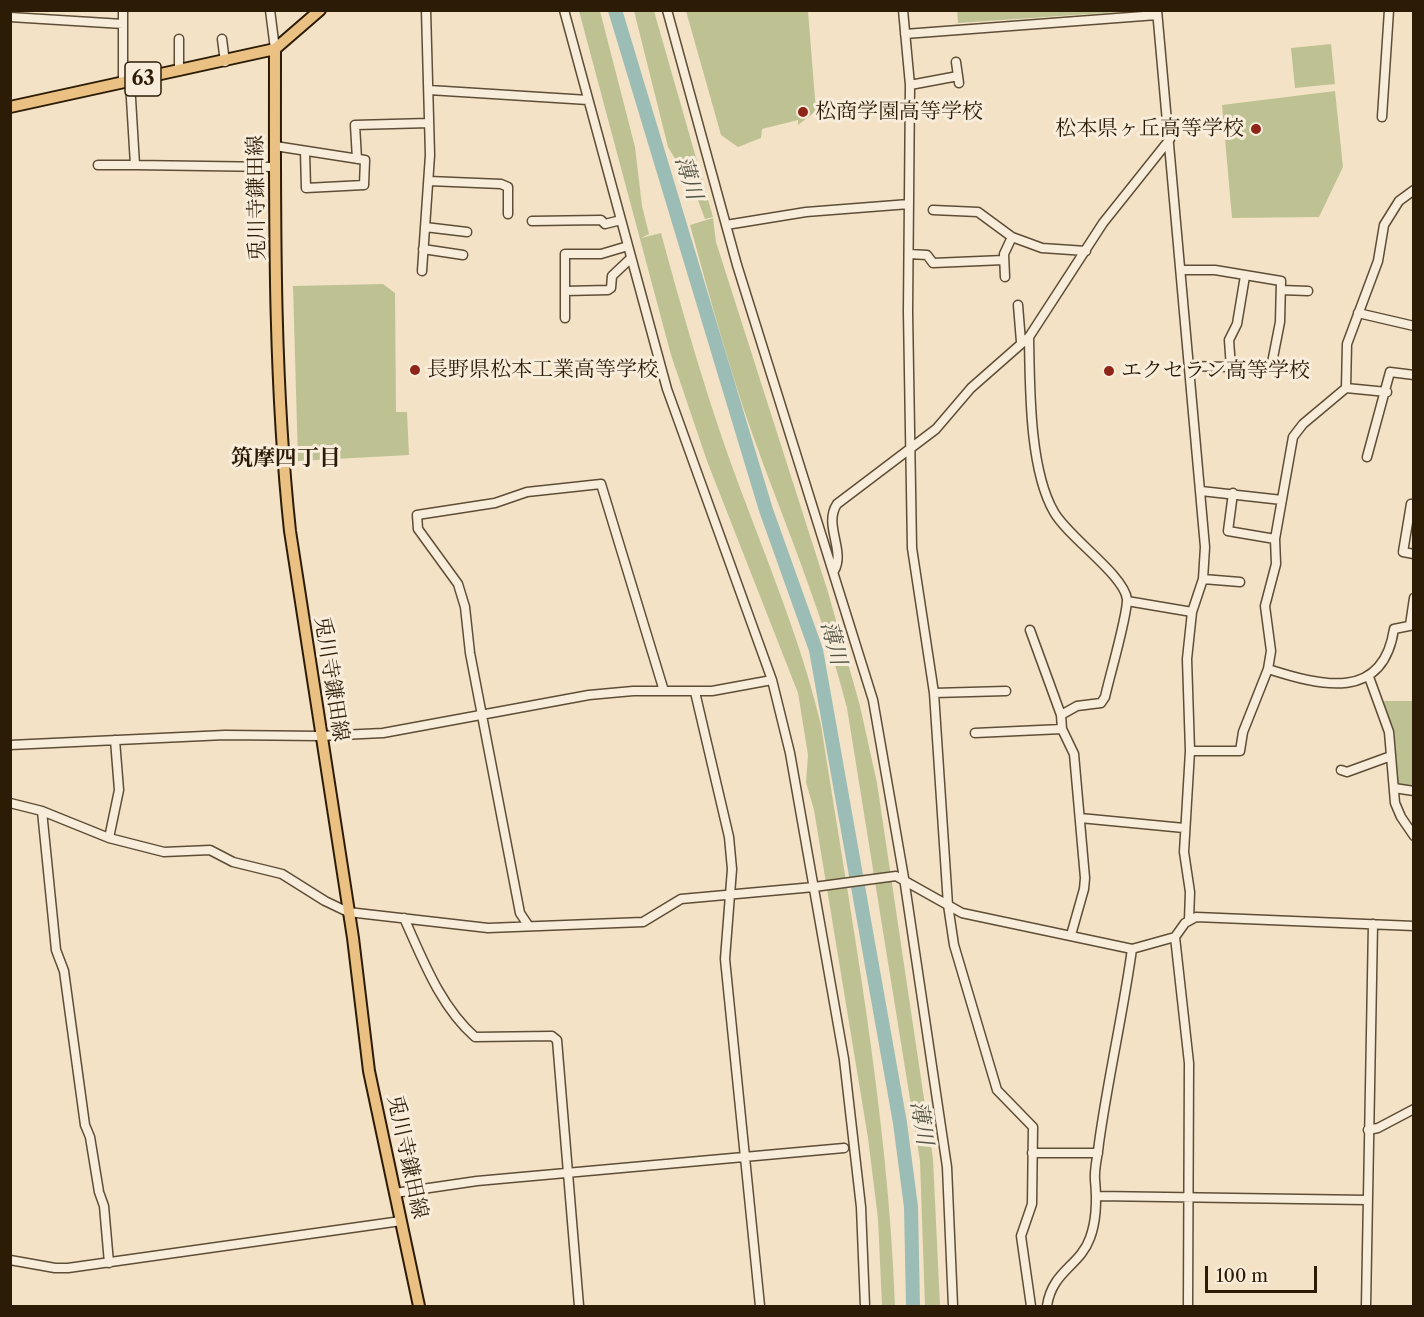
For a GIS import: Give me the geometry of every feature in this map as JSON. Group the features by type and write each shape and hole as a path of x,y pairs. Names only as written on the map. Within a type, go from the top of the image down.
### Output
{"main road":[{"name":"63","path":"10,107 225,62 275,49 320,10"},
{"name":"兎川寺鎌田線","path":"275,49 274,167 286,489 369,1071 419,1306"}],"street":[{"path":"123,10 135,165"},
{"path":"270,10 275,49"},
{"path":"422,271 429,181 426,10"},
{"path":"564,10 667,389 772,680 790,753 818,887 844,1059 861,1207 866,1306"},
{"path":"667,10 726,225 873,700 947,1167 953,1306"},
{"path":"903,10 910,85 909,450 912,548 934,693 948,905 954,945 997,1090 1033,1127 1032,1204 1021,1236 1031,1306"},
{"path":"1382,117 1389,10"},
{"path":"905,34 1157,13 1205,547 1203,579 1192,612 1187,659 1190,750 1184,852 1190,892 1189,920"},
{"path":"10,17 37,15 123,24"},
{"path":"179,39 179,71"},
{"path":"222,39 225,62"},
{"path":"910,85 958,79 956,62"},
{"path":"429,90 588,100"},
{"path":"357,159 355,125 429,123"},
{"path":"834,571 839,564 832,518 837,504 936,429 971,388 1025,340 1103,223 1170,139"},
{"path":"275,146 365,160 364,185 306,188 305,151"},
{"path":"98,165 274,167"},
{"path":"429,181 501,184 508,187 508,214"},
{"path":"1346,388 1347,348 1378,261 1384,225 1399,201 1413,190"},
{"path":"726,225 806,212 909,204"},
{"path":"933,210 978,212 1012,237 1042,248 1086,251"},
{"path":"532,221 601,220 605,224 621,220"},
{"path":"425,227 467,232"},
{"path":"1005,277 1004,260 1012,237"},
{"path":"565,318 565,254 601,254 628,246"},
{"path":"423,249 464,255"},
{"path":"909,254 927,255 933,263 1004,260"},
{"path":"565,291 608,290 611,288 612,276 631,258"},
{"path":"1181,270 1215,270 1281,281 1280,322 1272,366 1268,369 1189,366"},
{"path":"1231,368 1229,340 1237,324 1245,276"},
{"path":"1281,290 1308,291"},
{"path":"1018,305 1025,340 1030,417 1047,501 1068,530 1120,584 1127,601 1105,697 1101,703 1077,706 1060,715"},
{"path":"1358,313 1413,326"},
{"path":"1367,457 1373,442 1374,427 1387,392 1390,372 1413,375"},
{"path":"1190,750 1240,751 1249,712 1268,669 1271,651 1265,606 1276,564 1275,538 1293,437 1303,424 1346,388 1387,392"},
{"path":"528,926 520,913 470,653 465,607 458,584 427,545 418,529 417,515 495,503 527,492 601,484 664,691"},
{"path":"1201,491 1282,500"},
{"path":"1233,493 1228,531 1275,538"},
{"path":"1411,504 1403,552 1413,554"},
{"path":"1203,579 1240,582"},
{"path":"1268,669 1306,681 1361,682 1369,677 1389,655 1394,628 1412,625 1413,598"},
{"path":"1127,601 1192,612"},
{"path":"1030,630 1060,715 1062,729 1074,754 1084,889 1071,935"},
{"path":"1369,677 1375,700 1389,732 1394,788 1401,818 1413,836"},
{"path":"10,745 234,735 320,736 383,733 589,695 664,691 694,692 728,689 772,680"},
{"path":"934,693 1006,690"},
{"path":"694,692 729,837 732,869 725,959 760,1306"},
{"path":"975,733 1062,729"},
{"path":"109,838 118,790 115,740"},
{"path":"1341,770 1347,772 1391,756"},
{"path":"1394,788 1413,791"},
{"path":"10,803 42,811 109,838 164,852 210,850 233,862 282,874 325,902 348,912 488,928 643,922 681,899 900,877 972,916 1132,949 1175,937 1189,920 1196,917 1413,926"},
{"path":"42,811 56,950 64,971 85,1125 90,1137 99,1192 104,1206 110,1263"},
{"path":"1080,819 1184,828"},
{"path":"404,918 426,967 457,1021 475,1037 552,1036 557,1040 579,1306"},
{"path":"1366,1306 1373,924"},
{"path":"1175,937 1190,1063 1188,1306"},
{"path":"1047,1306 1058,1276 1082,1253 1090,1239 1098,1196 1095,1178 1098,1153 1132,949"},
{"path":"1368,1130 1378,1128 1413,1109"},
{"path":"395,1193 477,1181 844,1148 854,1141"},
{"path":"844,1148 855,1154"},
{"path":"1032,1153 1098,1153"},
{"path":"1098,1196 1367,1200"},
{"path":"10,1260 55,1269 400,1221"}],"green space":[{"path":"957,10 1134,10 1134,11 958,23"},
{"path":"579,11 600,11 635,147 642,206 649,234 641,238 661,233 709,400 802,656 821,725 867,1015 885,1160 895,1306 882,1306 878,1219 868,1138 814,810 806,782 808,755 798,693 707,461 671,355"},
{"path":"634,11 654,11 713,217 705,219 694,190 668,147"},
{"path":"686,11 808,11 816,111 798,125 798,120 762,129 761,138 738,147 721,135"},
{"path":"1331,44 1335,84 1295,88 1291,48"},
{"path":"1335,91 1343,167 1319,217 1232,218 1222,105"},
{"path":"713,218 716,242 828,592 860,706 877,783 933,1159 940,1306 925,1306 920,1161 847,708 819,616 743,406 698,255 690,225"},
{"path":"383,284 395,293 396,412 407,412 409,455 298,461 293,286"},
{"path":"1379,701 1413,701 1413,788 1398,786"}],"waterway":[{"name":"薄川","path":"615,10 766,510 816,650 900,1123 911,1207 913,1306"}],"place":[{"name":"松商学園高等学校","path":"803,112"},
{"name":"松本県ヶ丘高等学校","path":"1256,129"},
{"name":"長野県松本工業高等学校","path":"415,370"},
{"name":"エクセラン高等学校","path":"1109,371"}],"district":[{"name":"筑摩四丁目","path":"286,459"}]}
